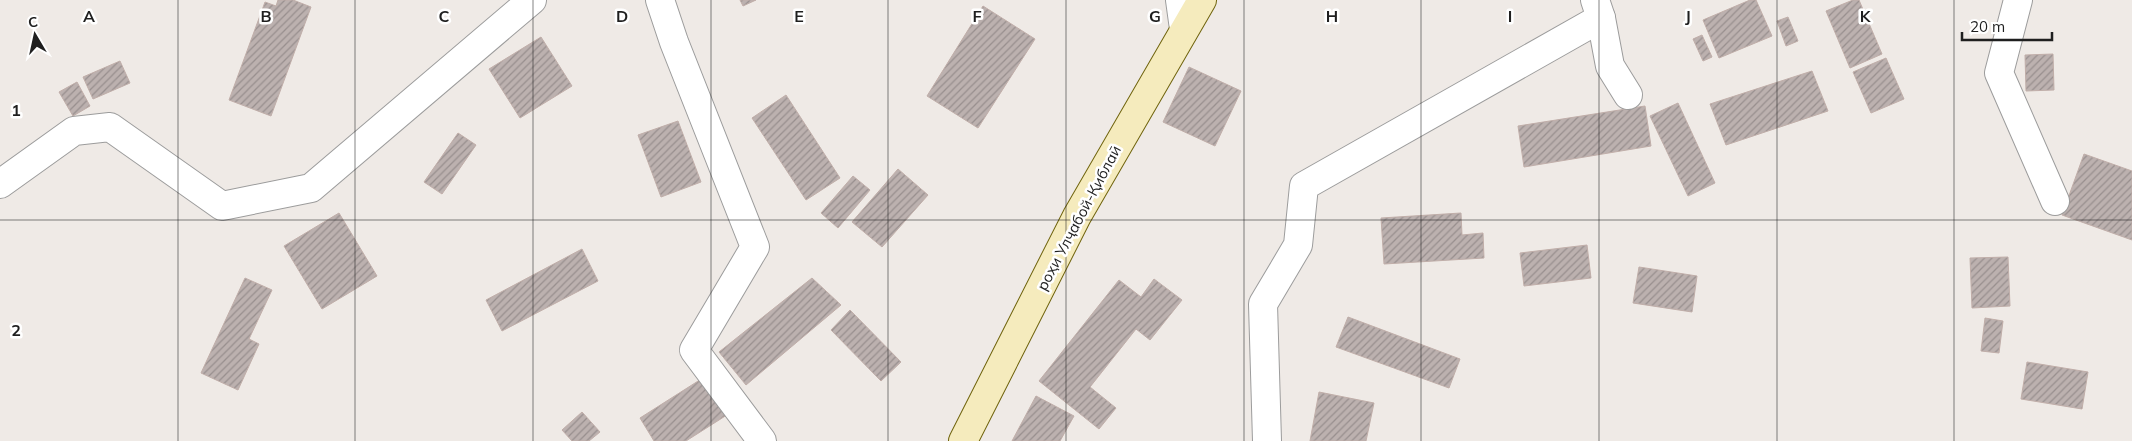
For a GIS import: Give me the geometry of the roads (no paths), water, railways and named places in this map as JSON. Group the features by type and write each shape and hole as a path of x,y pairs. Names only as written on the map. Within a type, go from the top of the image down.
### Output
{"street":[{"path":"0,184 74,131 110,127 222,206 311,188 532,0"},
{"path":"660,0 674,42 755,247 694,350 762,441"},
{"path":"1180,0 1184,29"},
{"name":"роҳи Улҷабой-Қиблаӣ","path":"963,441 1077,216 1202,0"},
{"path":"2018,0 1999,73 2055,201"},
{"path":"1266,441 1263,304 1298,245 1304,186 1598,9 1610,66 1628,95"}]}
